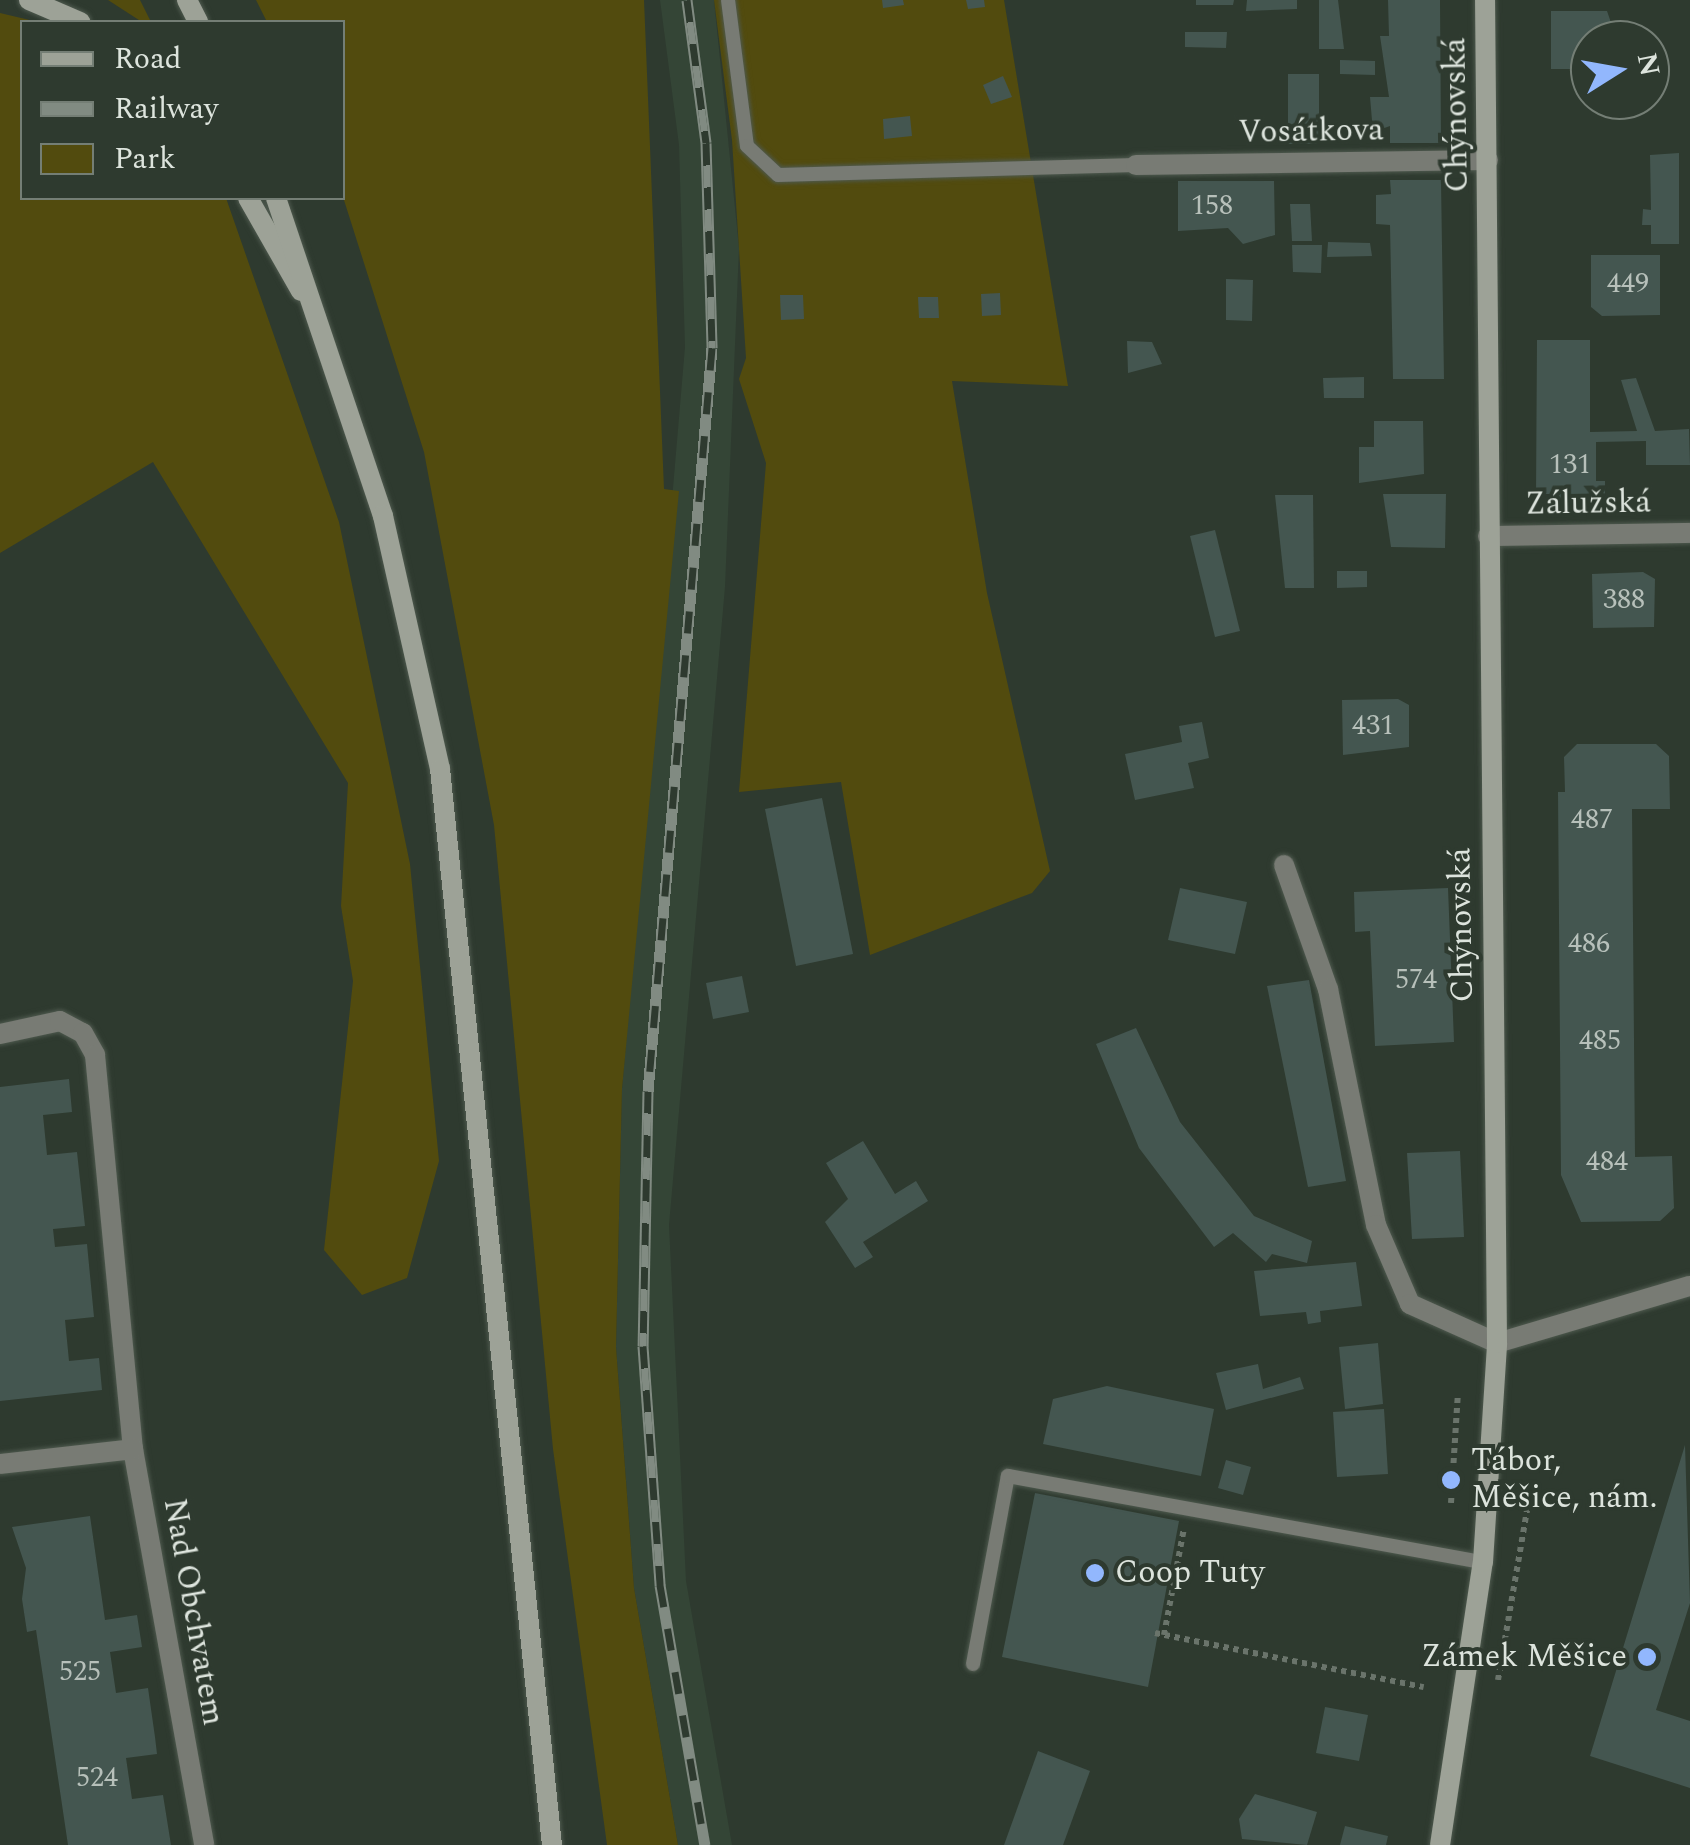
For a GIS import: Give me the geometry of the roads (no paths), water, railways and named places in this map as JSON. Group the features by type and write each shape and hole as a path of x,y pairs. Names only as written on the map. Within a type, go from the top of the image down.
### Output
{"main road":[{"path":"29,0 75,20"},
{"name":"Chýnovská","path":"1440,1845 1483,1562 1497,1343 1485,0"},
{"path":"249,200 344,382"},
{"path":"277,200 344,382 413,632 443,788 552,1845"}],"street":[{"name":"Vosátkova","path":"1136,165 1488,160"},
{"name":"Zálužská","path":"1488,536 1690,533"},
{"path":"1284,865 1328,989 1392,1270 1418,1312 1497,1343 1690,1286"},
{"name":"Nad Obchvatem","path":"0,1034 68,1023 95,1056 133,1450 204,1845"},
{"path":"0,1464 133,1450"}],"lane":[{"path":"728,0 747,146 778,175 1136,165"},
{"path":"973,1664 1008,1476 1483,1562"}],"railway":[{"path":"687,0 706,143 712,348 648,1091 643,1346 660,1585 705,1845"}],"place":[{"name":"Tábor, Měšice, nám.","path":"1451,1480"},
{"name":"Coop Tuty","path":"1095,1573"},
{"name":"Zámek Měšice","path":"1647,1657"}]}
